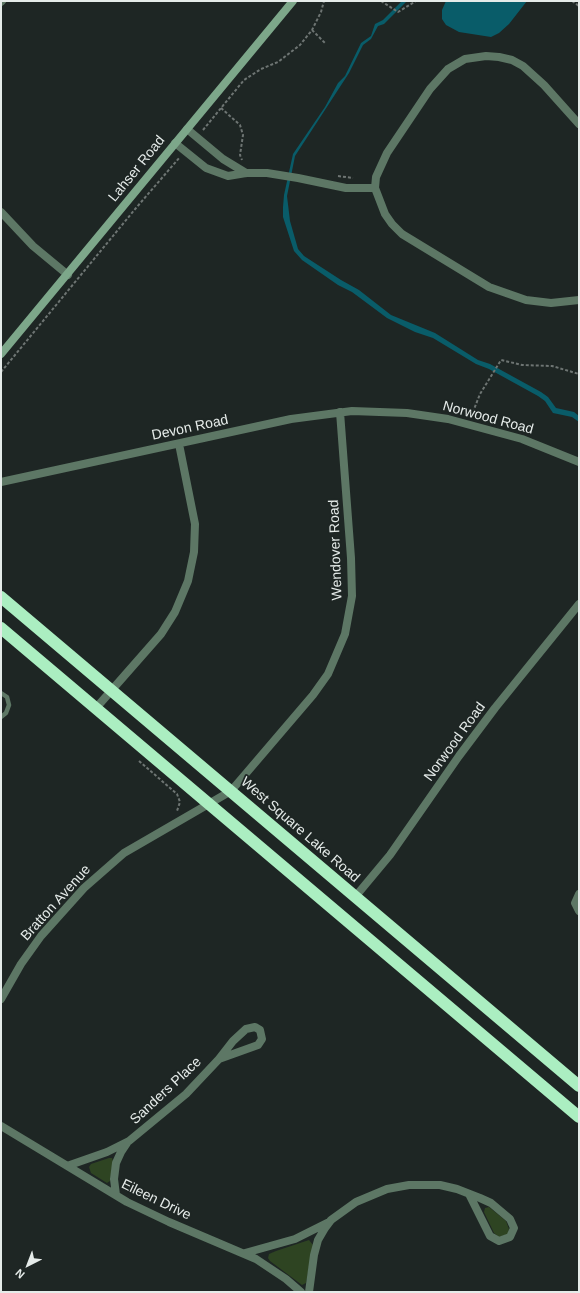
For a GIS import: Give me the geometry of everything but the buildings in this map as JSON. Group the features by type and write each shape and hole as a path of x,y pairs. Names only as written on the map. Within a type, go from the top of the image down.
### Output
{"highway":[{"name":"West Square Lake Road","path":"1,596 579,1086"},
{"path":"1,628 579,1117"}],"street":[{"name":"Lahser Road","path":"1,354 68,275 293,1"},
{"path":"579,124 544,85 522,66 512,60 499,57 481,56 465,59 448,69 430,89 387,153 376,178 375,188 385,214 402,234 488,287 526,300 551,303 579,300"},
{"path":"187,129 223,159 246,173"},
{"path":"175,143 206,168 216,173 228,176 246,173 275,174 346,188 375,188"},
{"path":"1,212 33,246 68,275"},
{"name":"Norwood Road","path":"387,411 428,415 469,424 522,439 579,462"},
{"name":"Devon Road","path":"1,482 291,419 340,412 387,411"},
{"name":"Wendover Road","path":"209,804 231,791 321,685 335,661 346,634 351,606 352,581 340,412"},
{"path":"96,708 152,646 169,622 188,581 194,552 195,524 179,444"},
{"name":"Norwood Road","path":"355,897 390,855 459,756 495,708 579,604"},
{"name":"Bratton Avenue","path":"1,999 21,964 42,936 93,879 124,853 209,804"},
{"path":"579,894 575,903 579,911"},
{"name":"Sanders Place","path":"116,1195 114,1179 116,1163 121,1152 129,1142 186,1094 219,1059 232,1041 246,1029 255,1027 260,1030 262,1039 256,1047 219,1059"},
{"name":"Eileen Drive","path":"1,1126 116,1195 169,1222 246,1253 274,1270 301,1292"},
{"name":"Sanders Place","path":"67,1166 97,1156 129,1142"},
{"path":"246,1253 295,1239 313,1231 366,1197 400,1186 419,1184 440,1185 469,1194 491,1203 507,1215 514,1228 510,1237 499,1242 490,1236 469,1194"},
{"path":"309,1292 317,1246 321,1234 331,1220"}],"lane":[{"path":"1,692 6,697 9,705 6,713 1,717"}],"path":[{"path":"201,133 244,80 290,54 300,45 312,30 322,12 324,1"},
{"path":"381,1 398,12 416,1"},
{"path":"572,1 579,6"},
{"path":"312,30 325,43"},
{"path":"221,108 240,125 243,135 240,155 246,164"},
{"path":"1,372 136,208 181,156"},
{"path":"334,175 356,178"},
{"path":"469,424 480,394 501,360 522,365 552,366 579,374"},
{"path":"139,760 177,794 180,802 177,811"}],"green space":[{"path":"112,1158 113,1161 110,1181 107,1183 91,1173 89,1167 91,1164"},
{"path":"489,1207 506,1221 509,1229 508,1234 499,1237 494,1233 484,1212 485,1208"},
{"path":"309,1240 313,1245 306,1283 302,1285 268,1258 269,1254"}],"water":[{"path":"402,1 407,1 384,24 378,26 371,39 363,45 349,73 295,156 287,196 290,221 298,249 304,256 359,290 391,315 435,333 478,360 490,364 541,392 548,397 556,408 574,412 579,416 579,422 572,417 553,413 545,401 538,396 489,369 476,364 433,338 415,332 387,318 352,292 338,285 302,260 294,251 283,217 284,195 293,154 325,107 338,83 345,76 361,43 371,36 375,24 383,20"},
{"path":"446,1 527,1 509,24 499,33 491,37 459,32 446,25 442,19 442,10"}]}
